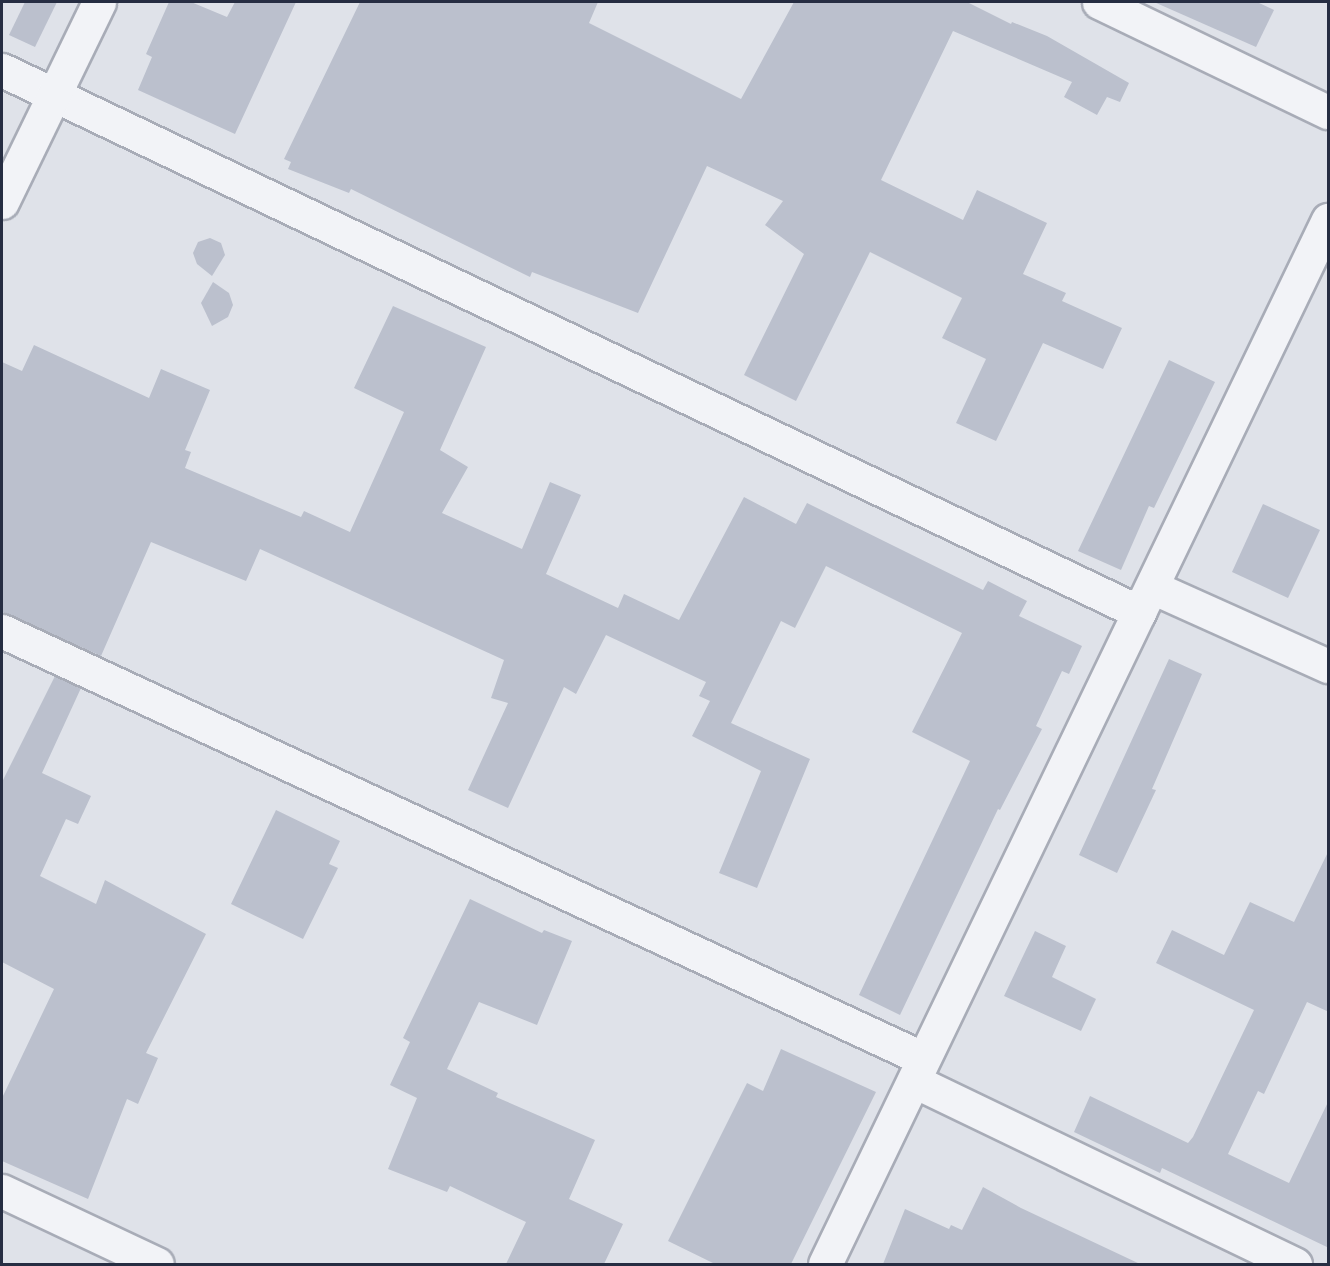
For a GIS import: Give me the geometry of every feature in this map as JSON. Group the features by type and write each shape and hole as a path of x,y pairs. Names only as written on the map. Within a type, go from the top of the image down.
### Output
{"street":[{"path":"2,202 99,2"},
{"path":"1099,2 1329,112"},
{"path":"2,70 1146,599 1329,666"},
{"path":"825,1264 1329,220"},
{"path":"2,631 919,1070 1295,1264"},
{"path":"2,1191 157,1264"}],"building":[{"path":"25,2 57,2 35,47 9,35"},
{"path":"169,2 191,2 227,17 235,2 296,2 235,134 138,90 152,57 146,54"},
{"path":"360,2 598,2 589,23 741,99 794,2 967,2 1011,24 1012,22 1047,36 1129,83 1120,102 1107,97 1097,115 1064,97 1072,82 953,31 881,180 963,220 977,190 1047,223 1023,274 1066,293 1062,301 1122,328 1103,369 1043,343 996,441 956,423 986,359 942,338 962,298 870,252 796,401 744,375 804,254 765,225 783,201 707,166 638,313 532,272 530,277 351,189 349,193 288,169 291,162 284,159"},
{"path":"1154,2 1257,2 1274,10 1256,47"},
{"path":"210,238 221,243 225,255 212,276 197,264 193,253 198,242"},
{"path":"213,282 229,293 233,305 228,317 212,326 201,303"},
{"path":"393,306 486,347 440,450 468,467 442,513 522,549 550,482 581,495 546,574 618,608 624,594 679,620 744,497 796,524 807,503 983,590 988,581 1027,601 1019,616 1082,646 1069,674 1062,671 1036,726 1042,729 1000,810 998,809 900,1015 859,995 970,761 912,732 962,633 826,566 795,628 781,621 731,723 810,759 757,888 719,873 761,771 692,736 710,701 699,696 706,682 606,635 576,694 564,687 508,808 468,790 508,703 491,698 504,660 260,549 246,581 151,542 101,656 2,612 2,362 22,371 34,345 149,398 161,369 210,390 185,450 191,452 185,468 301,517 304,511 350,532 404,412 354,388"},
{"path":"1169,360 1215,382 1154,508 1149,506 1121,570 1078,551"},
{"path":"1263,504 1320,530 1288,598 1232,572"},
{"path":"1169,659 1202,674 1152,789 1156,790 1117,873 1079,855"},
{"path":"55,676 81,688 42,773 91,796 78,824 66,819 40,876 96,904 105,880 206,934 146,1053 158,1058 138,1104 127,1099 88,1199 2,1161 2,1098 54,989 2,962 2,782"},
{"path":"276,810 340,841 329,864 338,868 303,939 231,904"},
{"path":"1329,850 1329,1012 1307,1002 1264,1094 1258,1091 1228,1154 1289,1183 1329,1100 1329,1248 1162,1168 1160,1173 1074,1132 1090,1096 1188,1143 1193,1137 1254,1010 1156,963 1172,930 1224,955 1250,902 1294,922"},
{"path":"470,899 542,933 544,930 572,941 537,1025 479,1002 447,1069 498,1093 496,1097 595,1140 569,1199 623,1224 604,1264 506,1264 526,1222 450,1186 447,1192 388,1169 417,1098 390,1085 410,1042 403,1038"},
{"path":"1035,931 1066,946 1052,977 1096,999 1081,1031 1004,996"},
{"path":"781,1049 876,1092 791,1264 715,1264 668,1241 747,1083 763,1091"},
{"path":"983,1187 1021,1208 1140,1264 883,1264 905,1209 949,1229 951,1225 962,1230"}]}
